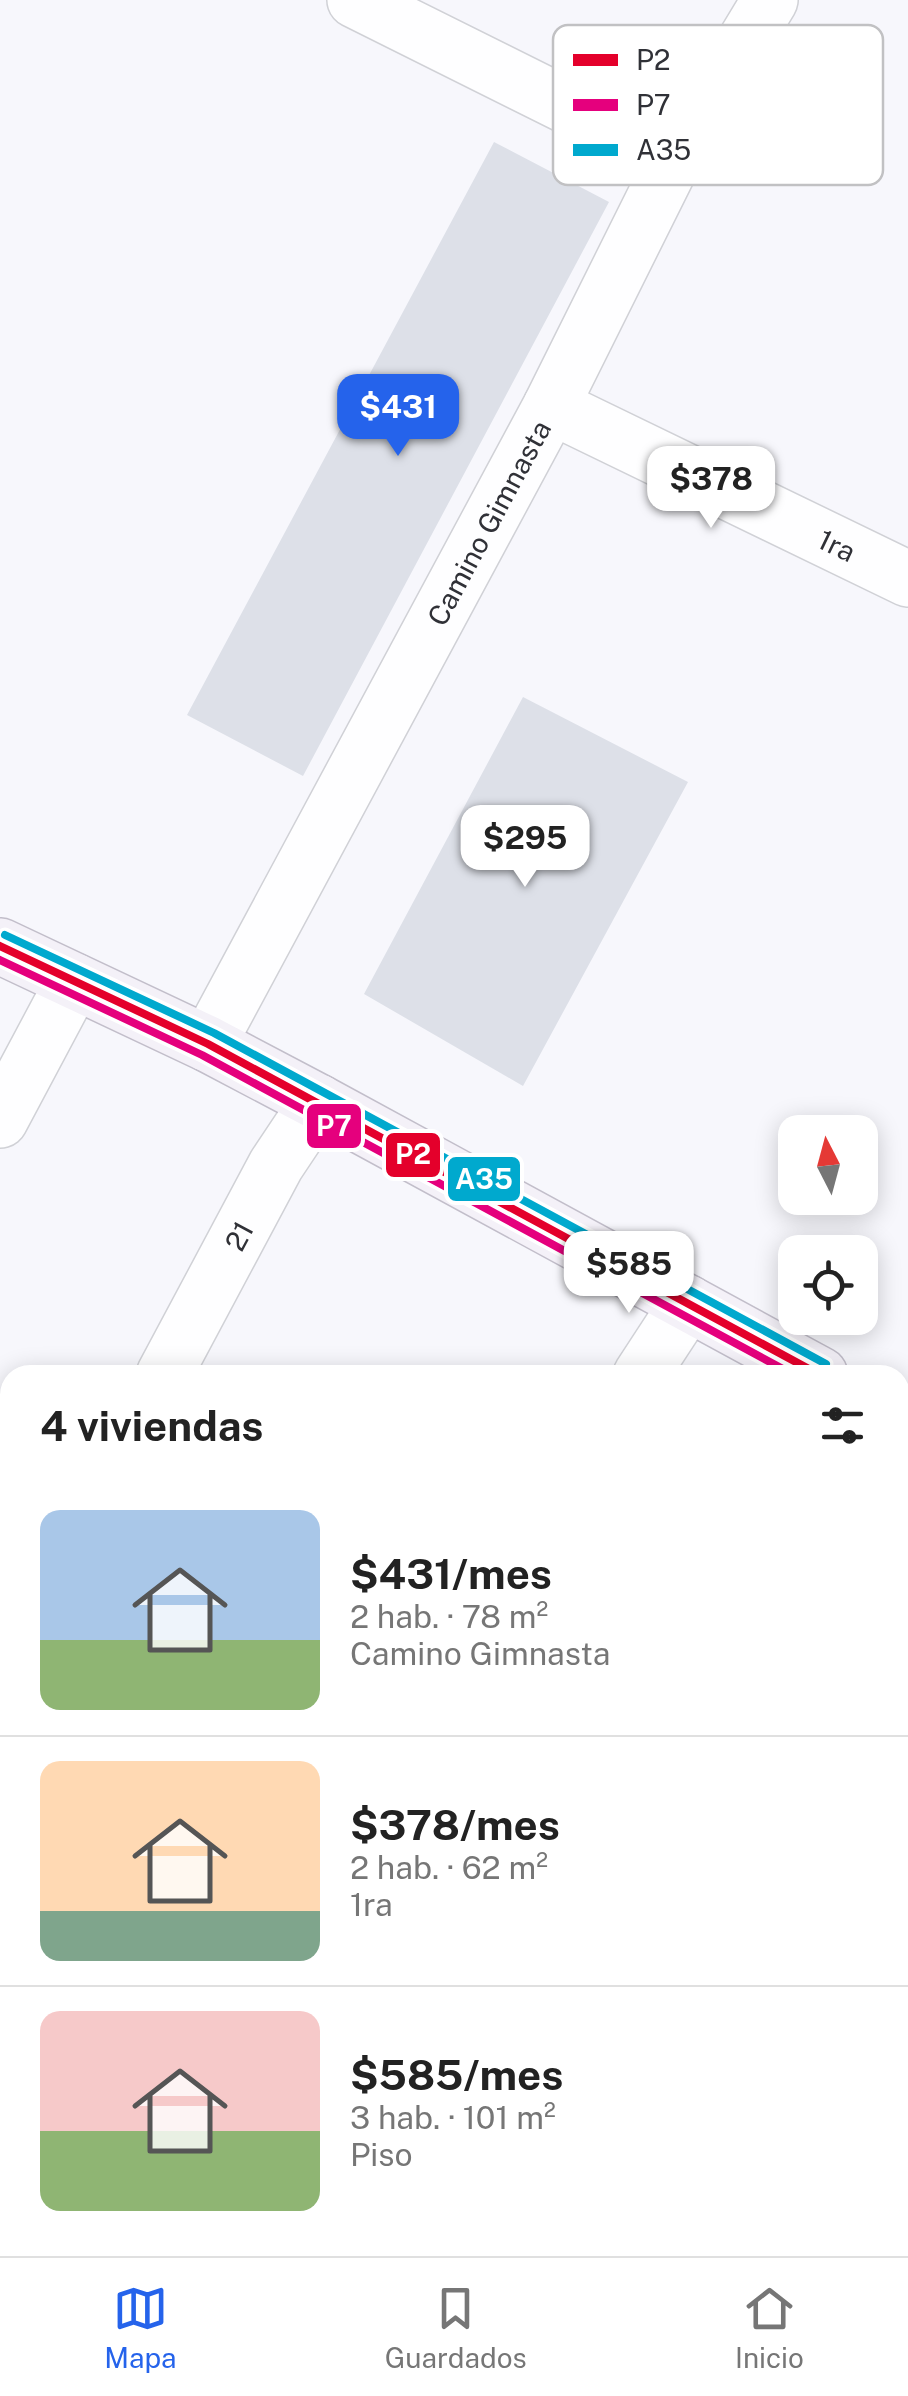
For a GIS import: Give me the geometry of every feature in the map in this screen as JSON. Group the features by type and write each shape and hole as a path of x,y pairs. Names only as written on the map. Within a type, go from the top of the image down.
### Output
{"main road":[{"path":"0,946 208,1044 802,1365"}],"street":[{"path":"355,0 553,99"},
{"name":"Camino Gimnasta","path":"755,25 770,0"},
{"name":"Camino Gimnasta","path":"208,1044 550,406 661,185"},
{"name":"1ra","path":"550,406 908,580"},
{"path":"0,1120 74,981"},
{"name":"21","path":"169,1365 276,1165 318,1102"},
{"path":"648,1365 688,1303"}],"building":[{"path":"494,142 553,173 553,185 576,185 609,202 303,776 187,715"},
{"path":"523,697 688,782 523,1086 364,994"}],"transit line":[{"name":"A35","path":"5,935 214,1033 826,1364"},
{"name":"P2","path":"0,946 208,1044 802,1365"},
{"name":"P7","path":"0,960 202,1055 776,1365"}]}
